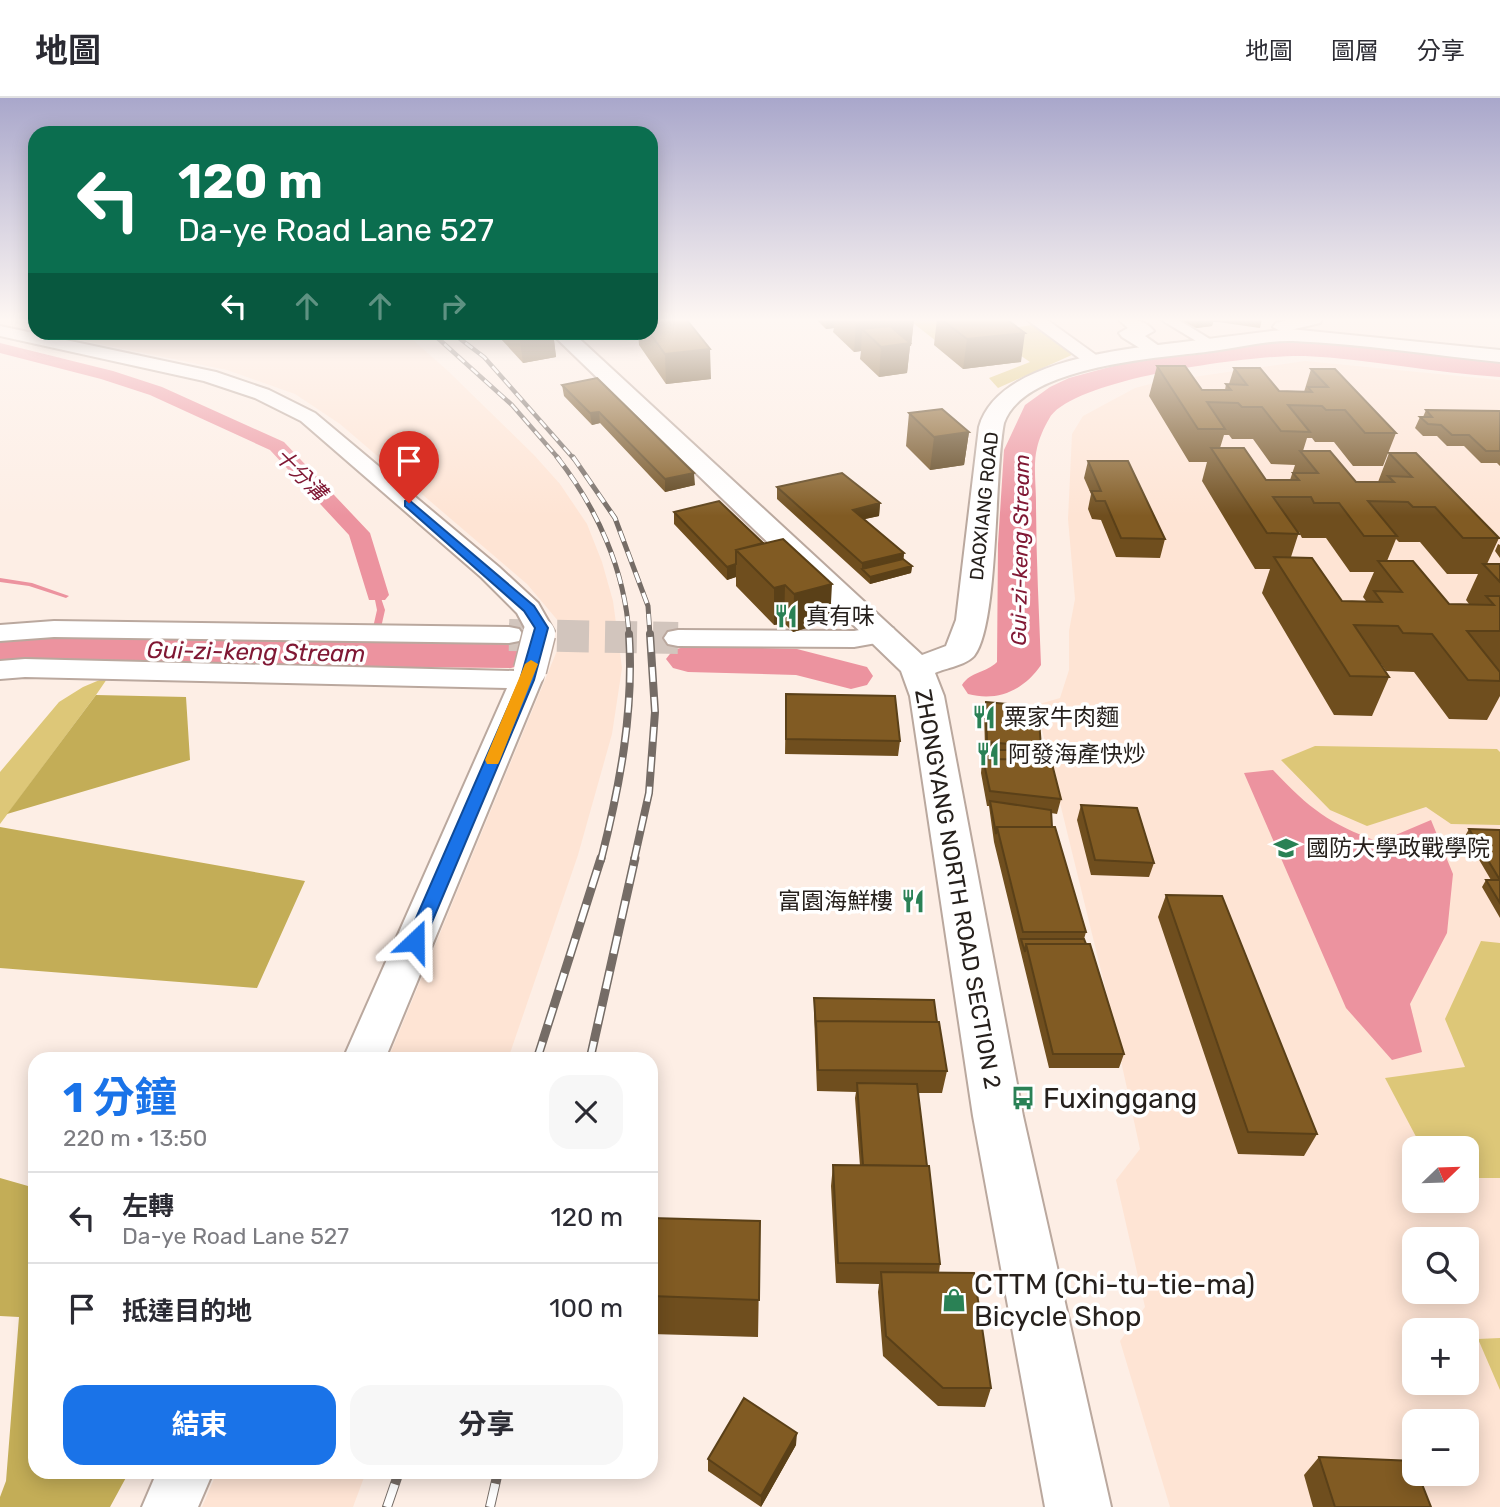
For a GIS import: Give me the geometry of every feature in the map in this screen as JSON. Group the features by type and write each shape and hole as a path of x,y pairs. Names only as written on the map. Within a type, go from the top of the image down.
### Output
{"street":[{"path":"235,385 262,394 308,417 490,572 529,609 540,631 528,675 366,1052"},
{"name":"ZHONGYANG NORTH ROAD SECTION 2","path":"616,385 883,634 922,682 998,1116 1078,1507"},
{"name":"DAOXIANG ROAD","path":"922,682 960,652 972,620 988,444 993,417 1005,403 1032,385"},
{"path":"0,633 54,629 509,635"},
{"path":"278,674 300,634"},
{"path":"678,639 853,639 883,634"},
{"path":"0,670 25,668 278,674 528,675"},
{"path":"170,1507 182,1479"}],"shaded area":[{"path":"269,385 462,385 560,484 587,524 602,562 613,601 622,668 612,734 578,855 510,1052 391,1052 559,646 559,622 527,584 340,424 295,394"},
{"name":"國防大學政戰學院","path":"1147,385 1500,385 1500,1507 1170,1507 1120,1341 1145,1307 1116,1180 1140,1149 1106,991 1036,705 1060,698 1069,670 1069,631 1075,599 1068,519 1072,434 1083,416 1135,388"},
{"path":"109,676 0,824 0,772 59,702 83,687"},
{"path":"96,695 186,697 190,760 7,814"},
{"path":"1315,746 1497,749 1500,752 1500,825 1451,824 1426,807 1367,826 1330,810 1281,760"},
{"path":"1273,770 1321,814 1379,842 1431,820 1453,874 1447,933 1410,1004 1422,1052 1392,1060 1346,1008 1244,773"},
{"path":"0,827 305,881 257,988 0,968"},
{"path":"1481,941 1500,943 1500,1178 1479,1178 1479,1136 1416,1136 1385,1078 1465,1067 1445,1019"},
{"path":"0,1178 28,1186 28,1479 125,1479 110,1507 0,1507 0,1497 6,1481 19,1317 0,1316"},
{"path":"1500,1338 1500,1390 1479,1341 1479,1339"},
{"path":"214,1479 363,1479 353,1507 202,1507"}],"building":[{"path":"562,385 604,385 694,473 665,479 599,412 590,413"},
{"path":"1169,385 1198,385 1202,390 1231,390 1227,385 1274,385 1279,391 1312,392 1308,387 1350,385 1396,433 1365,433 1345,410 1288,405 1310,432 1281,431 1262,407 1207,402 1225,429 1198,429"},
{"path":"942,409 969,432 934,437 909,413"},
{"path":"1426,410 1500,411 1500,451 1486,451 1469,435 1452,435 1441,425 1428,424 1420,417 1432,417"},
{"path":"1211,448 1244,448 1266,480 1299,480 1293,473 1318,473 1300,451 1330,451 1356,482 1394,482 1388,476 1412,477 1389,453 1416,453 1499,538 1463,538 1435,507 1413,507 1408,502 1368,501 1397,536 1364,536 1339,503 1314,503 1311,497 1273,497 1299,534 1267,533"},
{"path":"1088,461 1128,461 1165,539 1121,538 1105,501 1096,501 1091,491 1101,491"},
{"path":"842,473 880,503 853,510 904,553 862,563 777,487"},
{"path":"719,501 763,543 736,550 736,564 727,567 674,512"},
{"path":"783,539 832,584 794,594 785,585 774,588 736,550"},
{"path":"1274,557 1312,558 1342,601 1382,602 1374,591 1402,592 1378,561 1413,561 1449,604 1494,605 1486,596 1500,596 1500,631 1467,631 1500,672 1500,681 1468,680 1432,634 1403,633 1398,626 1354,625 1389,677 1350,676"},
{"path":"903,559 912,566 870,577 862,569"},
{"path":"1483,564 1500,564 1500,582"},
{"path":"786,694 895,696 900,741 786,739"},
{"path":"986,702 1038,707 1041,747 987,742"},
{"path":"983,750 1043,750 1046,760 985,759"},
{"path":"983,759 1051,760 1061,799 990,791"},
{"path":"990,801 1051,810 1052,827 997,827 996,834"},
{"path":"1081,805 1137,808 1154,863 1095,860"},
{"path":"997,827 1055,827 1086,932 1023,932"},
{"path":"1469,829 1500,830 1500,880"},
{"path":"1486,880 1500,880 1500,903"},
{"path":"1166,895 1222,896 1317,1134 1248,1132"},
{"path":"1021,939 1084,939 1086,944 1026,944 1025,952"},
{"path":"1026,944 1090,944 1124,1054 1053,1054"},
{"path":"814,998 934,1000 937,1022 816,1021 816,1028"},
{"path":"816,1021 939,1022 947,1071 818,1070"},
{"path":"857,1083 917,1084 927,1166 863,1165"},
{"path":"833,1165 929,1166 940,1264 838,1263"},
{"path":"658,1218 760,1221 759,1300 658,1296"},
{"path":"881,1272 974,1273 991,1388 943,1388 886,1336"},
{"path":"744,1398 797,1433 761,1496 708,1459"},
{"path":"1319,1457 1402,1460 1402,1486 1423,1486 1431,1507 1335,1507"}],"waterway":[{"name":"十分溝","path":"137,385 277,446 359,533 377,595"},
{"name":"Gui-zi-keng Stream","path":"984,685 1005,679 1019,665 1017,544 1020,450 1036,412 1061,393 1077,385"},
{"path":"0,580 30,584 66,596"},
{"path":"371,654 381,610 377,595"},
{"name":"Gui-zi-keng Stream","path":"0,650 511,655"},
{"name":"Gui-zi-keng Stream","path":"688,659 797,662 851,676"}],"tunnel":[{"path":"532,635 509,635 678,638"}],"railway":[{"path":"490,385 512,405 559,459"},
{"path":"508,385 574,459"},
{"path":"557,457 585,497 607,541 622,587 629,635"},
{"path":"573,457 615,518 648,606 650,635"},
{"path":"601,860 624,748 629,691 629,634"},
{"path":"634,860 649,793 655,712 650,634"},
{"path":"539,1052 601,858"},
{"path":"592,1052 635,858"},
{"path":"387,1507 397,1479"},
{"path":"490,1507 496,1479"}],"slow traffic":[{"path":"492,760 527,680 531,664"}],"place":[{"name":"真有味","path":"786,616"},
{"name":"粟家牛肉麵","path":"984,717"},
{"name":"阿發海產快炒","path":"988,754"},
{"name":"國防大學政戰學院","path":"1286,848"},
{"name":"富園海鮮樓","path":"913,901"},
{"name":"Fuxinggang","path":"1023,1098"},
{"name":"CTTM (Chi-tu-tie-ma) Bicycle Shop","path":"954,1300"}],"route":[{"path":"409,503 490,572 529,609 541,628 527,680 415,941"}]}
